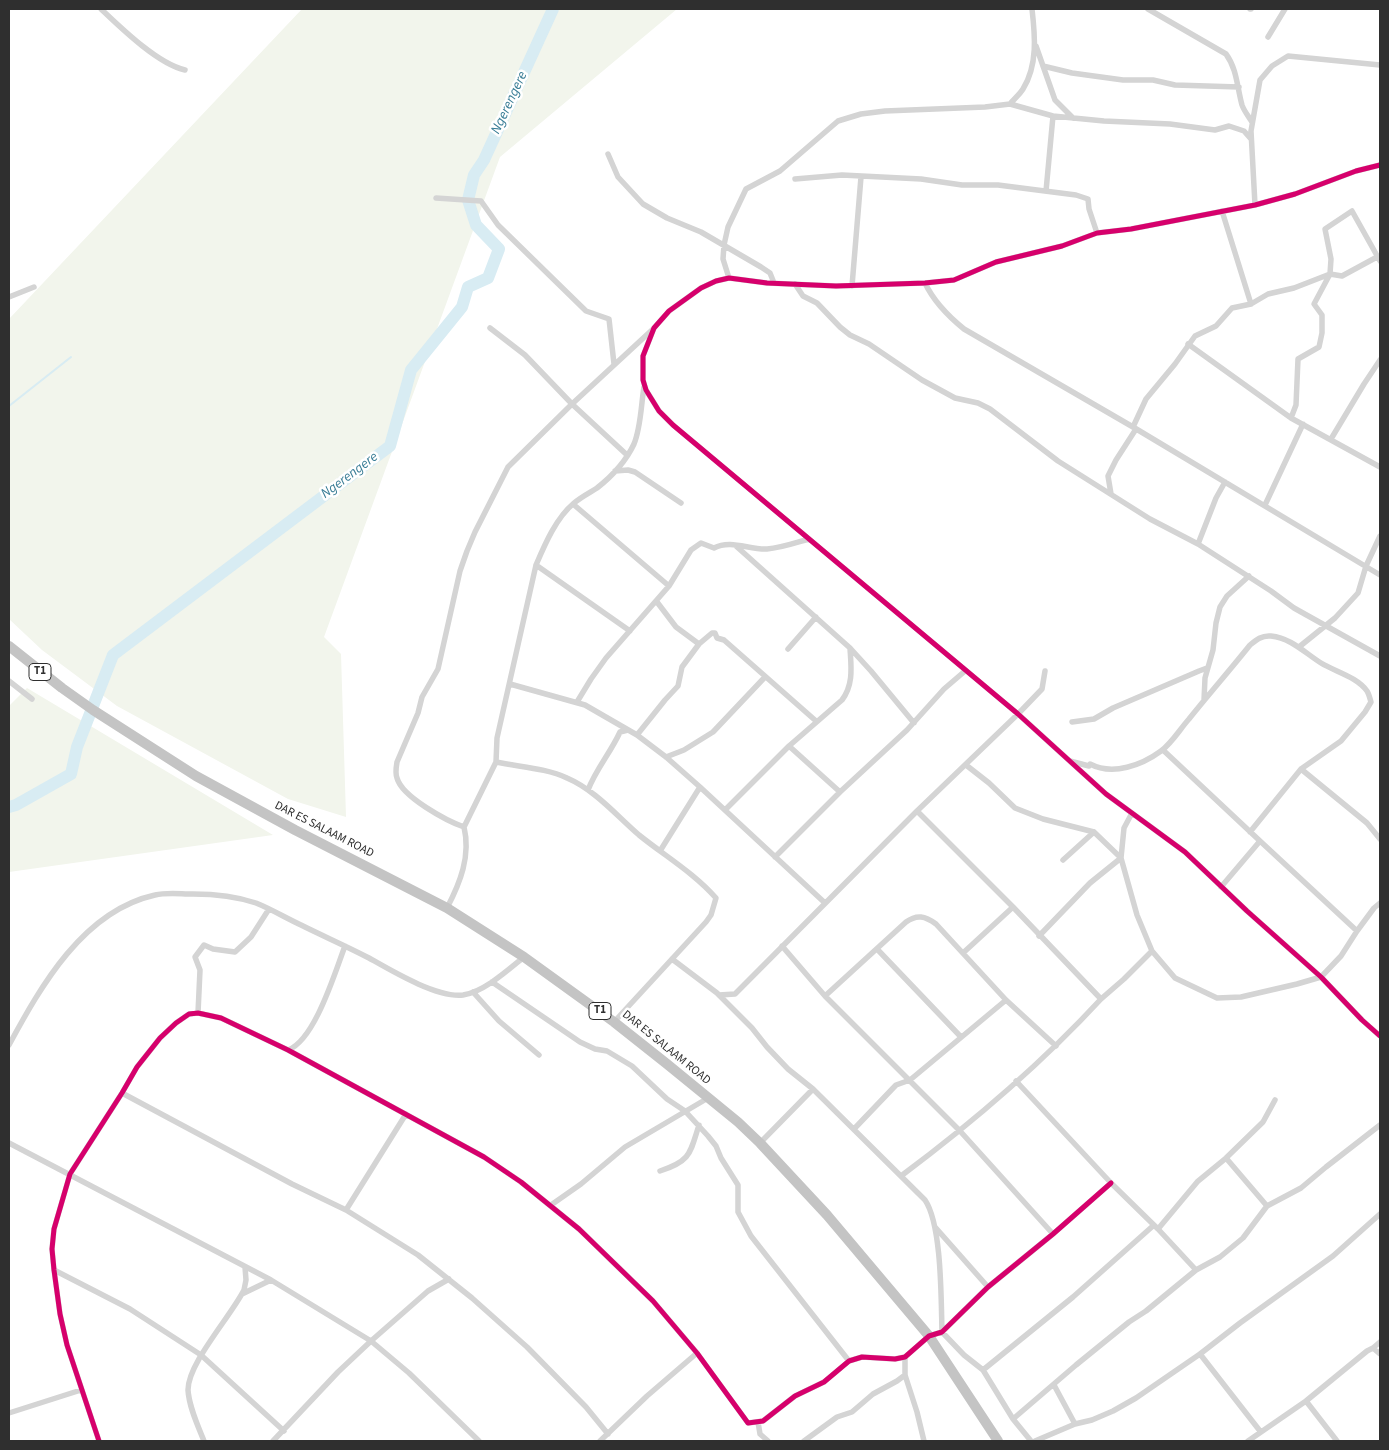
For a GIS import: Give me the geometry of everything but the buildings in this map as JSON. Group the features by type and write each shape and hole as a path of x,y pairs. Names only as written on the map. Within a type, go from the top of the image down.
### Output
{"highway":[{"name":"DAR ES SALAAM ROAD","path":"9,646 72,696 218,788 447,908 524,957 614,1022 760,1143 839,1229 929,1336 998,1441"}],"street":[{"path":"101,9 148,50 176,68 185,70"},
{"path":"1032,9 1036,44 1055,100 1073,118"},
{"path":"1148,9 1226,54 1231,61 1239,87 1242,106 1252,122"},
{"path":"1268,37 1285,9"},
{"path":"1010,104 1023,90 1029,75 1036,44"},
{"path":"1256,205 1251,138 1252,122 1260,80 1272,66 1288,56 1380,64"},
{"path":"1043,66 1072,73 1123,80 1153,80 1175,85 1239,87"},
{"path":"729,278 723,259 724,245 728,227 746,189 780,171 838,121 861,114 885,110 985,107 1010,104 1053,116 1170,124 1215,130 1229,126 1244,130 1251,138"},
{"path":"1046,191 1053,116"},
{"path":"608,154 618,177 643,204 667,218 701,232 766,270 774,283"},
{"path":"464,827 439,816 404,788 396,777 397,762 418,713 422,697 438,669 460,571 475,532 508,467 614,364 654,328 669,311 701,288 716,281 729,278 774,283 852,286 954,280 996,262 1062,246 1098,233 1131,229 1256,205 1295,194 1356,171 1380,165"},
{"path":"795,179 842,175 921,179 962,185 998,185 1076,195 1088,199 1089,209 1098,233"},
{"path":"852,286 861,176"},
{"path":"436,198 481,201 498,225 586,311 609,319 614,364"},
{"path":"1222,211 1251,304"},
{"path":"1111,494 1108,476 1135,428 1146,399 1195,336 1216,326 1232,308 1251,304 1268,294 1294,288 1330,274 1342,276 1379,259 1352,211 1325,229 1331,259 1330,274 1314,304 1322,315 1322,333 1319,347 1298,359 1296,405 1291,418"},
{"path":"925,283 929,293 946,314 964,329 1135,428 1380,575"},
{"path":"795,284 803,296 817,303 850,335 869,344 922,380 955,398 978,403 990,409 1058,460 1150,519 1198,544 1249,576 1294,608 1380,656"},
{"path":"9,297 34,287"},
{"path":"490,328 525,355 572,404 627,455"},
{"path":"447,908 464,872 467,837 464,827 496,762 497,738 536,565 544,545 556,525 573,504 598,487 616,471 636,438 644,385 643,356 654,328"},
{"path":"1188,344 1291,418 1331,438 1380,467"},
{"path":"1331,438 1380,360"},
{"path":"644,385 654,405 673,425 1018,714 1106,794 1185,852 1321,977 1380,1036"},
{"path":"1265,505 1303,424"},
{"path":"616,471 628,470 636,472 681,503"},
{"path":"1198,544 1216,498 1225,482"},
{"path":"573,504 669,586"},
{"path":"1299,647 1326,626 1358,594 1366,566 1380,536"},
{"path":"577,702 591,679 669,586 691,550 701,543 714,548 725,544 735,544 768,549 809,539"},
{"path":"735,544 850,648 914,723"},
{"path":"536,565 630,631"},
{"path":"1204,700 1205,678 1213,650 1220,608 1227,596 1249,576"},
{"path":"656,602 676,627 699,644"},
{"path":"788,649 816,617"},
{"path":"637,735 678,686 682,667 699,644 712,633 715,633 717,638 724,640 816,721"},
{"path":"1068,760 1089,766 1090,764 1099,769 1118,769 1143,763 1163,750 1250,645 1264,636 1272,636 1299,647 1320,662 1357,682 1368,692 1371,702 1366,712 1341,741 1301,769 1250,832"},
{"path":"725,810 789,746 842,700 848,690 851,674 850,648"},
{"path":"1072,722 1094,719 1113,708 1186,678 1199,670 1208,668"},
{"path":"775,857 840,792 914,723 944,689 965,671"},
{"path":"718,995 735,994 916,811 1018,714 1042,689 1045,671"},
{"path":"666,757 684,750 713,732 765,677"},
{"path":"9,681 32,699"},
{"path":"510,684 577,702 637,735 700,786 825,903"},
{"path":"588,790 594,776 611,752 620,732 628,730"},
{"path":"789,746 840,792"},
{"path":"1163,750 1357,931"},
{"path":"496,762 555,773 588,790 660,851 704,885 716,898 711,915 706,922 614,1022"},
{"path":"966,765 1019,810 1048,821 1094,832 1121,858"},
{"path":"1301,769 1367,823 1380,839"},
{"path":"660,851 700,786"},
{"path":"916,811 1013,907 1101,999"},
{"path":"1132,813 1124,828 1121,858 1137,915 1152,950 1175,978 1217,998 1241,997 1321,977 1341,956 1357,931 1380,903"},
{"path":"1062,860 1094,832"},
{"path":"1221,887 1260,841"},
{"path":"1039,936 1090,883 1121,858"},
{"path":"9,1045 48,977 65,956 94,927 125,906 155,895 226,895 256,903 410,980 456,995 472,992 492,982 524,957"},
{"path":"963,953 1013,907"},
{"path":"198,1013 200,970 195,957 204,945 212,949 235,952 251,937 269,909"},
{"path":"825,996 906,922 918,916 923,916 936,924 1006,1000 1056,1046"},
{"path":"288,1050 300,1043 324,1003 345,946"},
{"path":"782,946 825,996 960,1131 1053,1234"},
{"path":"877,949 961,1037"},
{"path":"901,1176 960,1131 1056,1046 1152,950"},
{"path":"672,958 718,995 752,1028 788,1069 854,1129 928,1205 932,1212 935,1227 942,1332 983,1370 1013,1419 1031,1441"},
{"path":"492,982 580,1042 619,1057 632,1066 666,1099 686,1111 716,1146 721,1158 738,1185 738,1212 751,1236 849,1361"},
{"path":"472,992 499,1021 539,1055"},
{"path":"854,1129 896,1085 910,1080 1006,1000"},
{"path":"99,1441 66,1345 54,1270 52,1249 54,1229 70,1174 142,1059 160,1038 189,1014 198,1013 221,1018 288,1050 495,1164 552,1205 631,1279 697,1353 748,1423 763,1421 795,1396 824,1382 849,1361 862,1357 895,1359 905,1357 929,1336 942,1332 988,1287 1111,1183"},
{"path":"1016,1081 1111,1183 1196,1270"},
{"path":"760,1143 813,1090"},
{"path":"122,1093 292,1184 346,1210 418,1255 449,1279 540,1360 586,1407 608,1434"},
{"path":"552,1205 581,1184 625,1147 708,1098"},
{"path":"983,1370 1156,1227 1198,1181 1226,1158 1264,1122 1275,1100"},
{"path":"346,1210 406,1114"},
{"path":"660,1171 684,1161 692,1146 699,1125"},
{"path":"1013,1419 1081,1361 1196,1270 1220,1257 1243,1238 1267,1206 1306,1185 1326,1167 1380,1126"},
{"path":"9,1143 271,1280 370,1341 409,1373 479,1441"},
{"path":"1226,1158 1267,1206"},
{"path":"1035,1441 1075,1424 1092,1420 1124,1405 1200,1354 1247,1317 1333,1256 1380,1214"},
{"path":"935,1227 988,1287"},
{"path":"204,1441 188,1391 201,1355 242,1294 246,1280 245,1267"},
{"path":"54,1270 130,1309 201,1355 284,1431"},
{"path":"273,1441 370,1341 428,1291 449,1279"},
{"path":"242,1294 271,1280"},
{"path":"1248,1441 1306,1401 1380,1342"},
{"path":"1373,1348 1380,1354"},
{"path":"600,1441 647,1396 697,1353"},
{"path":"1200,1354 1260,1432"},
{"path":"905,1357 904,1375 917,1412 924,1441"},
{"path":"804,1441 837,1417 852,1412 873,1394 898,1381 904,1375"},
{"path":"1054,1385 1075,1424"},
{"path":"9,1413 81,1390"},
{"path":"1306,1401 1337,1441"},
{"path":"758,1422 760,1434 764,1440"}],"shaded area":[{"path":"302,9 677,9 500,157 324,637 341,654 346,817 288,799 117,706 42,650 9,619 9,319"},
{"path":"27,688 273,835 9,872 9,706"}],"waterway":[{"name":"Ngerengere","path":"9,807 16,805 71,774 77,747 113,655 390,446 411,370 462,307 468,287 488,278 499,249 476,225 468,200 474,175 484,160 553,9"},
{"path":"9,406 71,357"}],"cycle path":[{"path":"1380,165 1356,171 1295,194 1255,205 1131,229 1097,233 1062,246 996,262 954,280 925,283 836,286 767,283 729,278 716,281 701,288 669,311 654,328 643,356 643,380 646,390 659,411 673,425 1018,714 1106,794 1185,852 1321,977 1380,1036"},
{"path":"99,1441 67,1345 60,1314 52,1249 54,1229 70,1174 137,1067 160,1038 189,1014 198,1013 221,1018 288,1050 484,1157 521,1182 579,1229 653,1301 697,1353 748,1423 763,1421 795,1396 824,1382 849,1361 862,1357 895,1359 905,1357 929,1336 942,1332 988,1287 1111,1183"}]}
